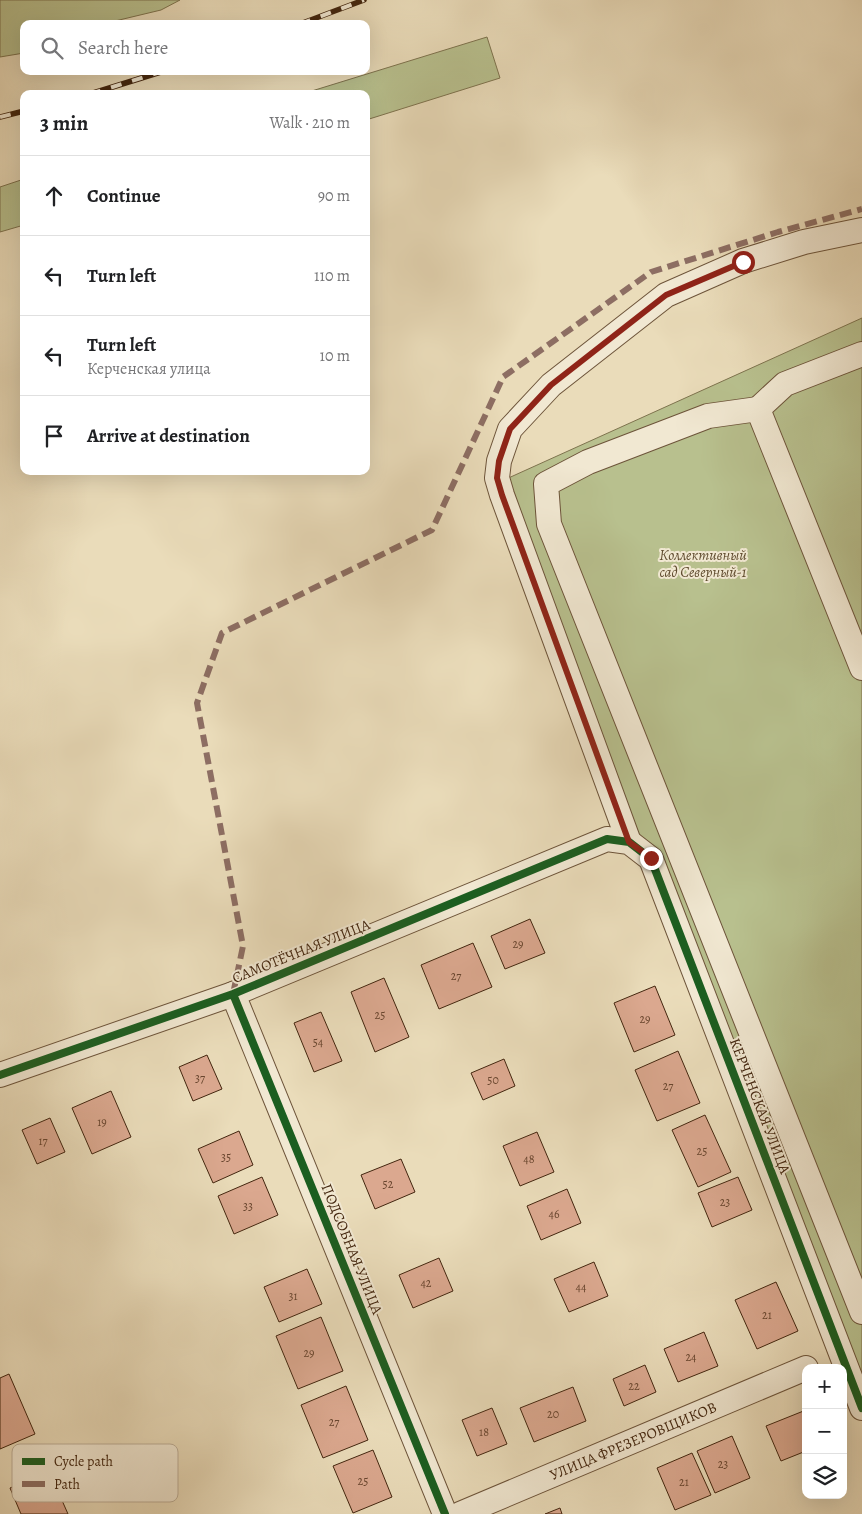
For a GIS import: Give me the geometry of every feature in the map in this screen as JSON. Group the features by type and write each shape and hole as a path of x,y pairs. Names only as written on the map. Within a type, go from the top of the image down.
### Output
{"street":[{"path":"618,840 497,478 499,461 510,429 551,385 666,295 743,262 804,242 862,230"},
{"path":"862,354 785,384 758,409 708,416 588,462 546,484 549,524 862,1312"},
{"path":"758,409 862,668"},
{"name":"САМОТЁЧНАЯ УЛИЦА","path":"0,1075 233,994 618,840"},
{"name":"КЕРЧЕНСКАЯ УЛИЦА","path":"618,840 651,858 862,1408"},
{"name":"ПОДСОБНАЯ УЛИЦА","path":"233,994 445,1514"},
{"name":"УЛИЦА ФРЕЗЕРОВЩИКОВ","path":"816,1364 840,1354"},
{"name":"УЛИЦА ФРЕЗЕРОВЩИКОВ","path":"460,1514 802,1370"}],"green space":[{"path":"0,0 180,0 161,10 119,20 20,20 20,54 0,57"},
{"path":"487,37 500,78 370,119 370,90 315,90 364,75 370,75 370,73"},
{"path":"20,180 20,226 0,232 0,187"},
{"name":"Коллективный сад Северный-1","path":"862,318 862,1395 631,825 504,480"}],"building":[{"path":"530,919 545,953 505,969 491,936"},
{"path":"473,943 492,987 439,1009 421,965"},
{"path":"384,978 409,1037 375,1052 351,992"},
{"path":"655,986 675,1035 634,1052 614,1003"},
{"path":"321,1012 342,1061 314,1072 294,1023"},
{"path":"678,1051 700,1103 657,1121 635,1070"},
{"path":"207,1055 222,1089 193,1101 179,1067"},
{"path":"504,1059 515,1086 483,1100 471,1073"},
{"path":"111,1091 131,1137 92,1154 72,1108"},
{"path":"705,1115 731,1172 698,1187 672,1130"},
{"path":"50,1118 65,1152 37,1164 22,1130"},
{"path":"239,1131 253,1165 213,1183 198,1149"},
{"path":"537,1132 554,1172 520,1186 503,1146"},
{"path":"401,1159 415,1192 375,1209 361,1175"},
{"path":"262,1177 278,1215 234,1234 218,1196"},
{"path":"738,1177 752,1210 712,1227 698,1193"},
{"path":"567,1189 581,1223 541,1240 527,1206"},
{"path":"439,1258 453,1291 413,1308 399,1275"},
{"path":"594,1262 608,1296 569,1312 554,1279"},
{"path":"307,1269 322,1304 279,1322 264,1287"},
{"path":"776,1282 798,1331 757,1349 735,1300"},
{"path":"321,1317 343,1371 298,1389 276,1336"},
{"path":"704,1332 718,1366 678,1382 664,1349"},
{"path":"645,1365 656,1392 624,1406 613,1379"},
{"path":"9,1374 35,1434 0,1449 0,1378"},
{"path":"346,1386 368,1440 323,1458 301,1405"},
{"path":"573,1387 586,1421 534,1442 520,1408"},
{"path":"492,1408 507,1444 477,1456 462,1420"},
{"path":"802,1412 802,1453 781,1461 766,1426"},
{"path":"732,1436 750,1478 715,1493 697,1451"},
{"path":"373,1450 392,1497 353,1513 333,1466"},
{"path":"692,1453 711,1495 675,1510 657,1468"},
{"path":"16,1502 63,1502 68,1514 21,1514"},
{"path":"560,1508 562,1514 545,1514"}],"railway":[{"path":"311,20 364,0"},
{"path":"103,90 151,75"},
{"path":"0,117 20,112"}],"marked path":[{"path":"233,994 243,946 197,703 222,633 432,530 503,377 651,272 778,232 862,209"}],"cycle path":[{"path":"0,1075 233,994 607,839 629,842 651,859 862,1408"},
{"path":"233,994 445,1514"}],"route":[{"path":"651,858 629,842 502,495 497,478 499,461 510,429 551,385 666,295 743,262"}]}
